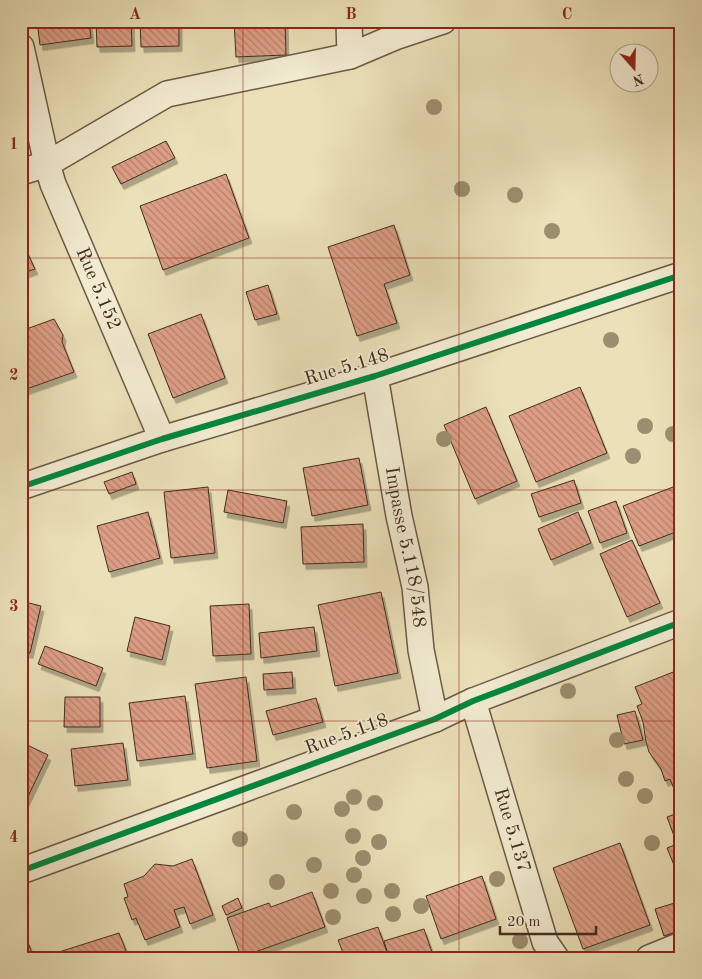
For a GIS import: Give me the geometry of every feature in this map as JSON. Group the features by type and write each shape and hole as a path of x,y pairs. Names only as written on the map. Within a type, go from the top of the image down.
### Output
{"street":[{"path":"349,21 350,56"},
{"path":"21,172 47,164 168,94 350,56 395,37 443,21"},
{"name":"Rue 5.152","path":"21,47 53,184 162,438"},
{"name":"Rue 5.148","path":"21,487 162,438 375,376 681,275"},
{"name":"Impasse 5.118/548","path":"375,376 399,516 415,586 421,650 434,719"},
{"name":"Rue 5.118","path":"21,871 434,719 473,701 681,622"},
{"name":"Rue 5.137","path":"473,701 545,942 556,958"},
{"path":"648,958 681,944"}],"building":[{"path":"37,21 89,21 91,38 40,45"},
{"path":"96,21 131,21 132,46 97,47"},
{"path":"140,21 179,21 179,46 141,47"},
{"path":"234,21 285,21 286,55 236,57"},
{"path":"166,141 175,158 121,184 112,167"},
{"path":"226,174 249,238 163,270 140,206"},
{"path":"394,225 410,275 384,284 397,323 357,336 328,247"},
{"path":"21,239 35,269 21,274"},
{"path":"268,285 277,314 255,320 246,292"},
{"path":"201,314 225,378 173,398 148,334"},
{"path":"54,319 63,335 62,342 74,372 21,391 21,331"},
{"path":"580,387 607,453 536,482 509,416"},
{"path":"486,407 517,481 475,499 444,425"},
{"path":"359,458 368,505 312,516 303,468"},
{"path":"132,472 136,484 109,494 104,482"},
{"path":"574,480 581,503 539,517 531,494"},
{"path":"681,484 681,530 639,546 623,506"},
{"path":"208,487 215,553 171,558 164,492"},
{"path":"228,490 287,501 283,523 224,512"},
{"path":"616,501 627,533 600,543 588,511"},
{"path":"148,512 160,558 109,572 97,526"},
{"path":"578,512 591,543 551,560 538,529"},
{"path":"363,524 364,562 303,564 301,527"},
{"path":"632,540 660,603 627,617 600,554"},
{"path":"381,592 398,673 335,686 318,605"},
{"path":"21,601 41,606 30,653 21,651"},
{"path":"249,604 251,654 213,656 210,606"},
{"path":"135,617 170,626 162,660 127,651"},
{"path":"314,627 317,651 261,658 259,633"},
{"path":"45,646 103,668 96,686 38,664"},
{"path":"681,669 681,794 677,796 670,779 665,781 661,769 649,752 643,722 637,706 642,704 635,687"},
{"path":"292,672 293,688 264,690 263,674"},
{"path":"246,677 257,761 207,768 195,684"},
{"path":"185,696 193,754 137,761 129,703"},
{"path":"65,697 100,697 100,727 64,727"},
{"path":"316,698 323,722 273,735 266,711"},
{"path":"635,711 643,740 624,744 617,715"},
{"path":"21,742 48,755 21,811"},
{"path":"123,743 128,780 75,786 71,749"},
{"path":"681,812 681,882 667,848 677,844 667,817"},
{"path":"620,843 650,925 583,949 553,868"},
{"path":"192,859 213,915 190,924 184,907 174,910 180,927 145,940 136,918 132,920 124,898 128,897 124,884 144,876 155,864 173,866"},
{"path":"482,876 496,919 441,939 426,896"},
{"path":"312,892 325,927 241,957 227,918 269,903 271,907"},
{"path":"238,898 242,908 226,915 222,906"},
{"path":"681,901 681,930 664,936 655,909"},
{"path":"378,927 389,958 345,958 338,940"},
{"path":"424,929 434,958 389,958 384,941"},
{"path":"119,933 129,958 40,958"},
{"path":"27,940 34,958 21,958 21,943"}],"cycle path":[{"path":"21,487 162,439 375,376 681,275"},
{"path":"21,871 435,719 473,701 681,622"}]}
